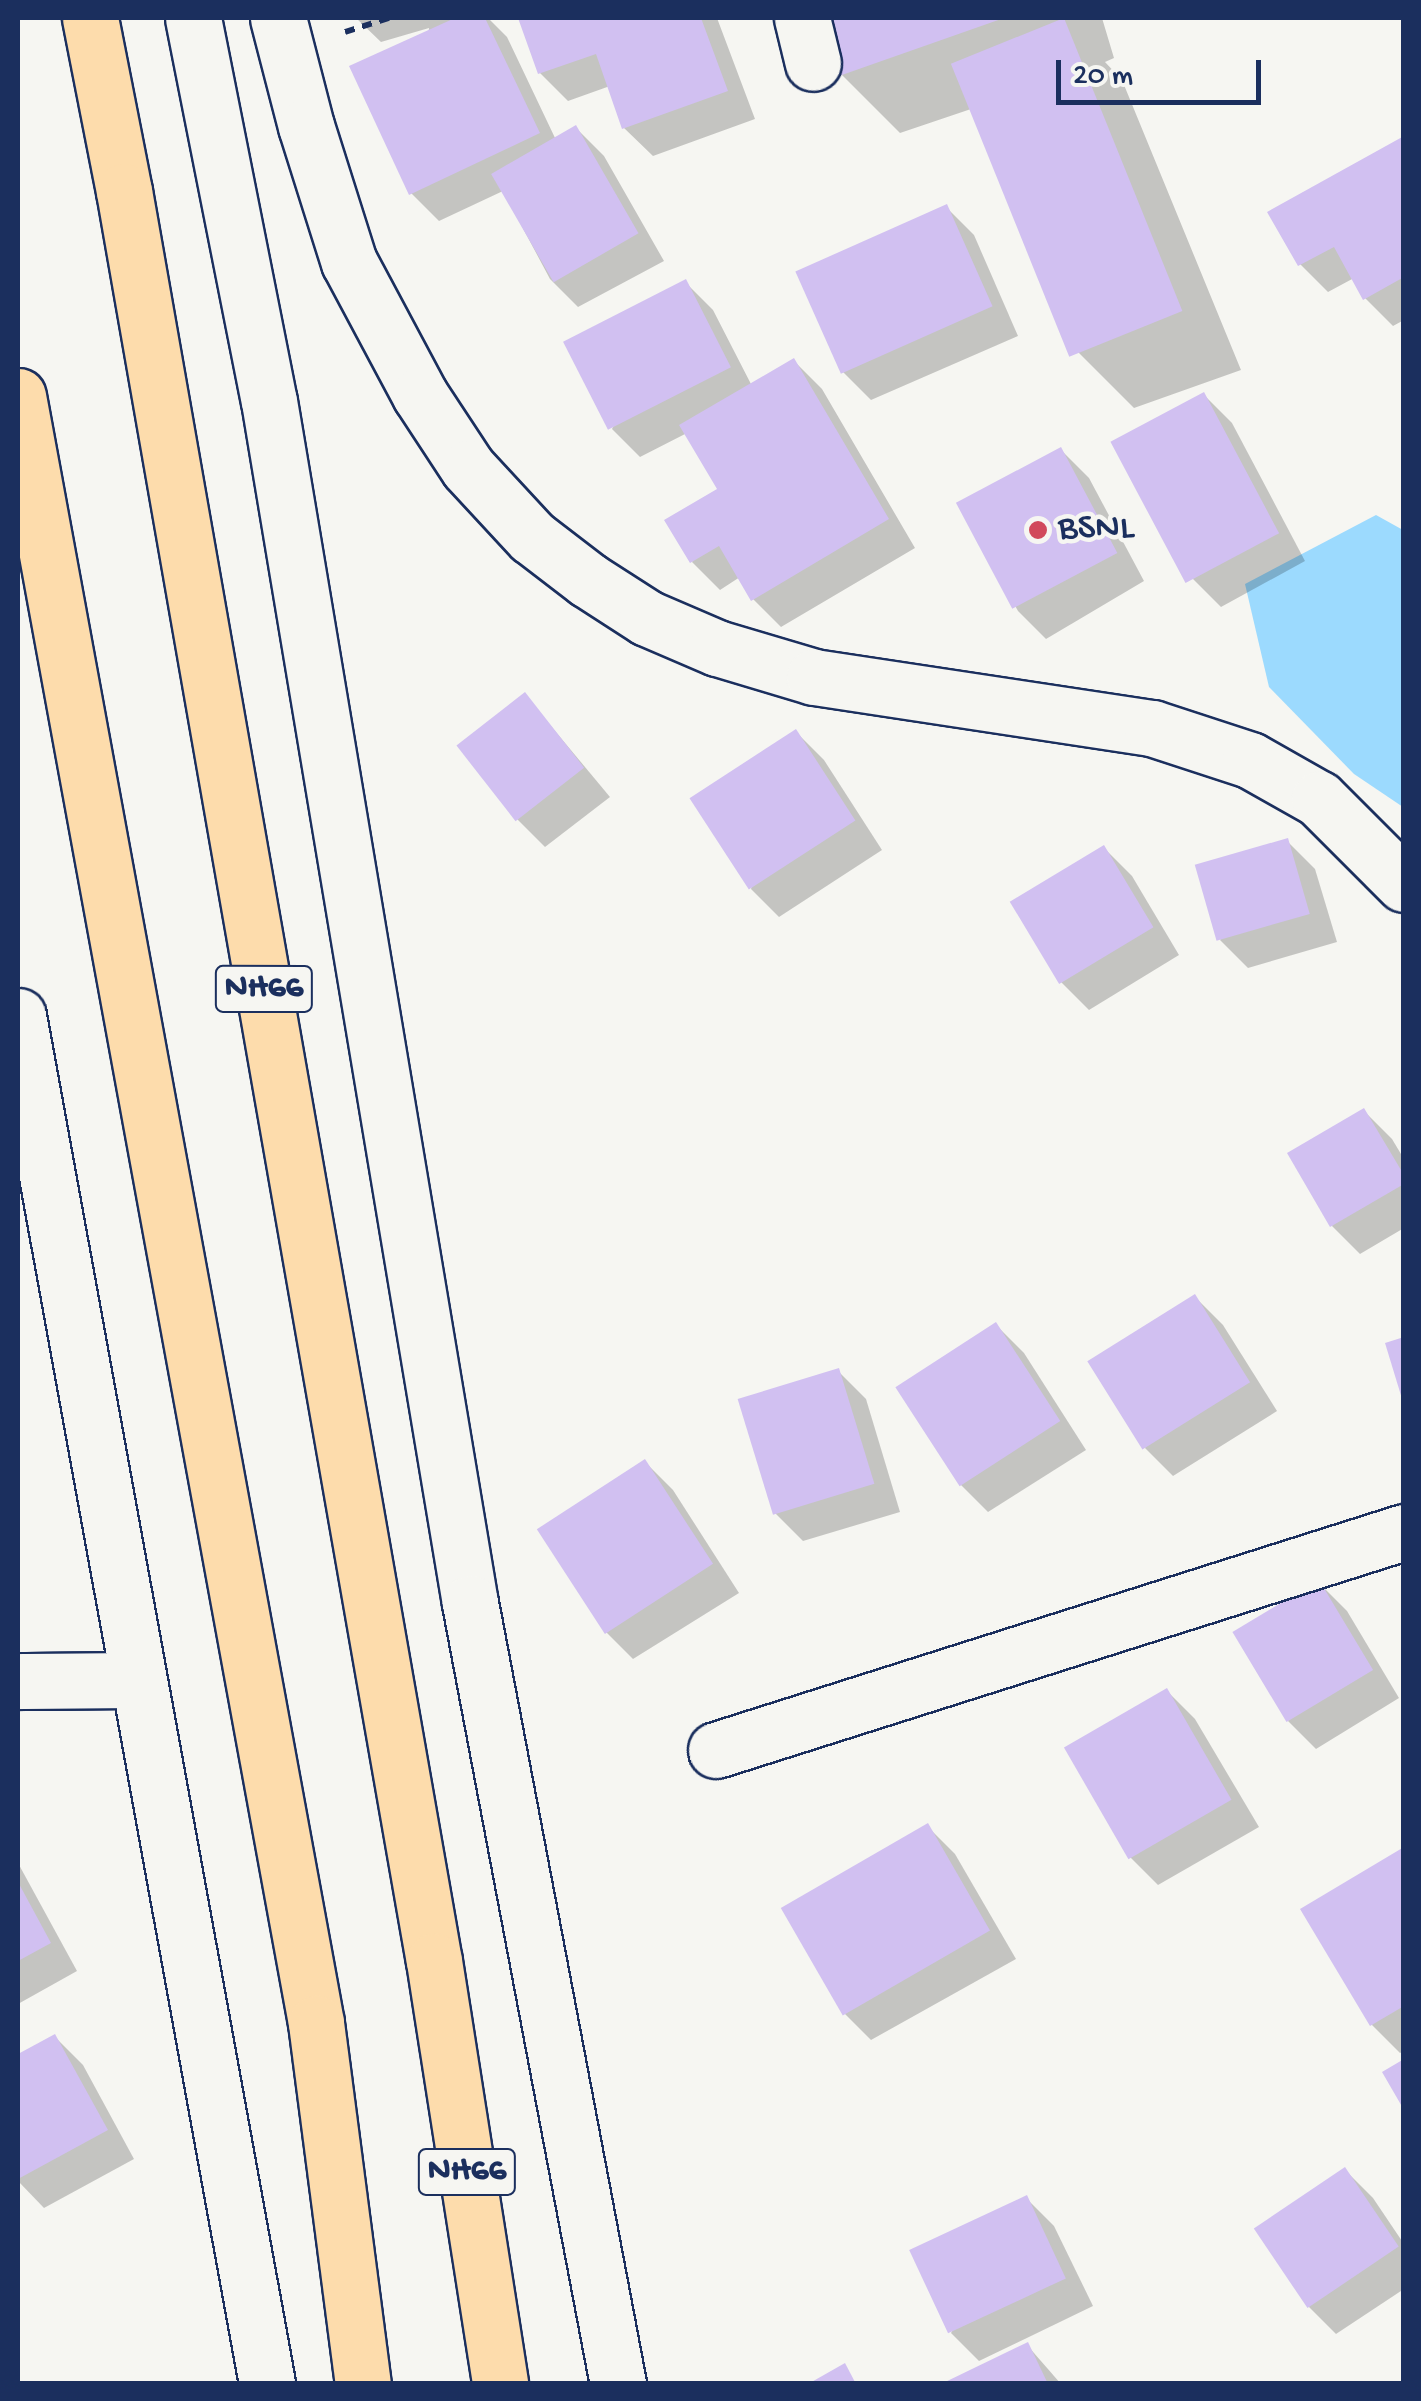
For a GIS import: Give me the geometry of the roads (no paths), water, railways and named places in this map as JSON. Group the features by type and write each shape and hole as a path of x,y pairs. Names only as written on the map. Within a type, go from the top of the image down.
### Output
{"highway":[{"name":"NH66","path":"90,18 128,210 430,1942 500,2384"},
{"path":"18,396 316,2023 363,2384"}],"street":[{"path":"192,18 270,401 470,1603 618,2384"},
{"path":"278,18 306,126 349,262 420,396 468,468 532,536 588,580 647,618 717,648 814,676 1152,728 1250,760 1318,798 1404,884"},
{"path":"18,1016 135,1680 267,2384"},
{"path":"716,1750 1404,1532"},
{"path":"18,1681 135,1680"}],"water":[{"path":"1376,515 1403,530 1403,807 1354,774 1269,687 1245,584"}],"place":[{"name":"BSNL","path":"1038,530"}]}
